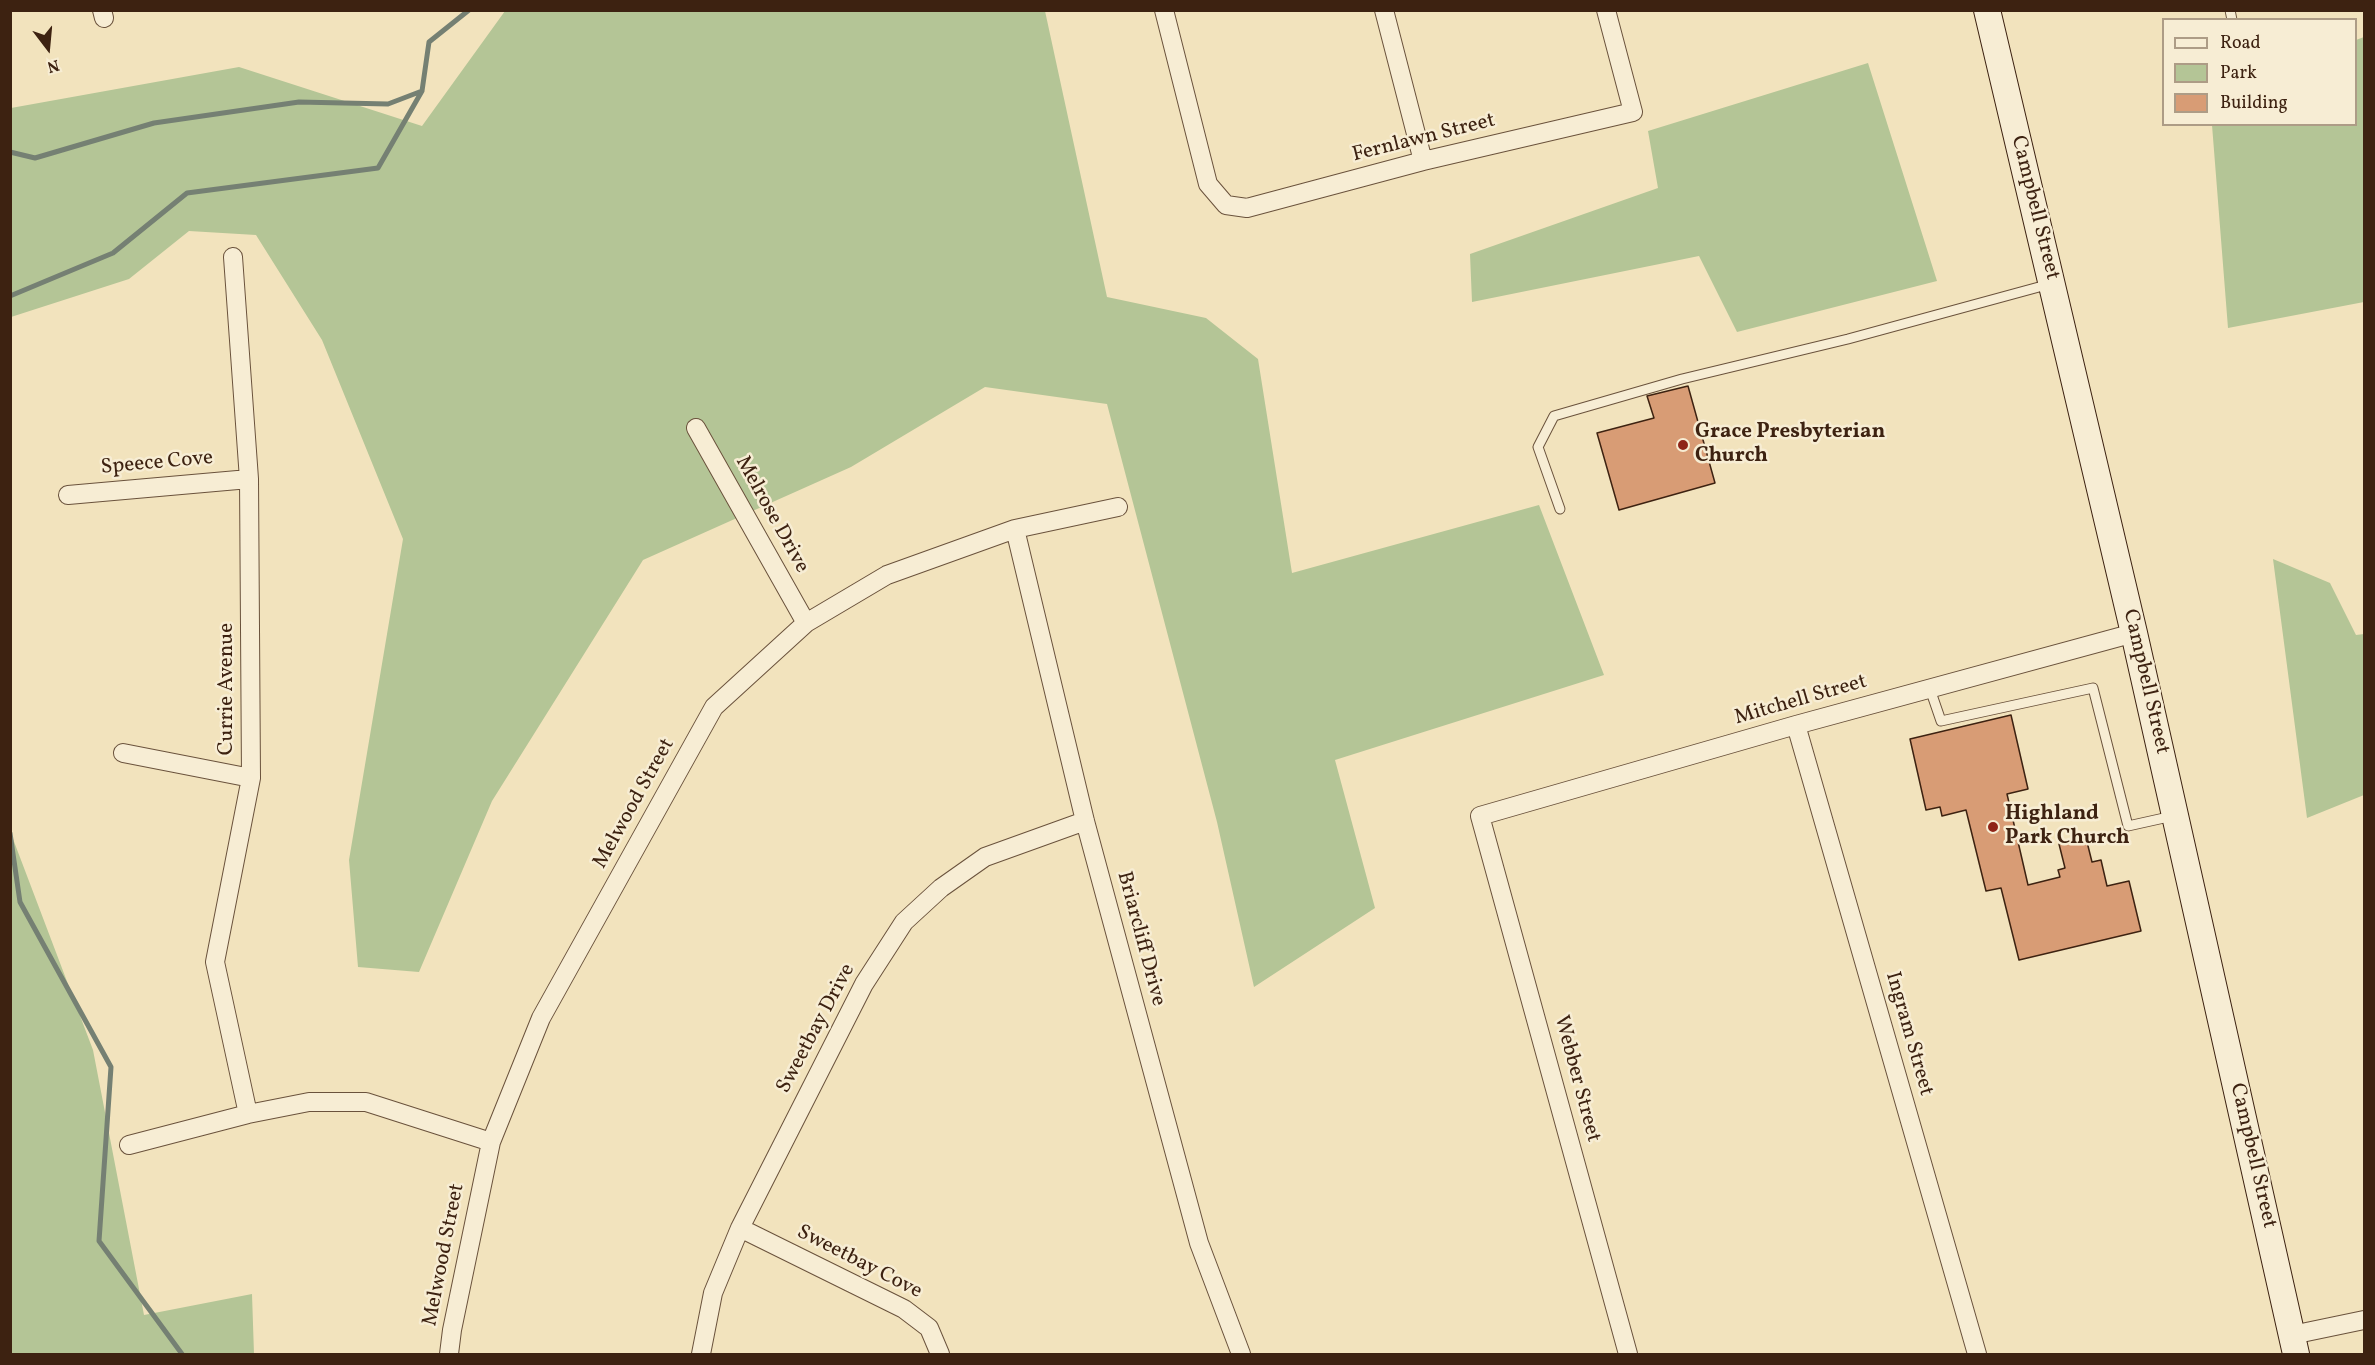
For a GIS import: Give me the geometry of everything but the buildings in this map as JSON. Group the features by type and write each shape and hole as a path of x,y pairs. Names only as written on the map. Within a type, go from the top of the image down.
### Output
{"main road":[{"name":"Campbell Street","path":"1987,10 2134,633 2294,1345"}],"street":[{"name":"Fernlawn Street","path":"1164,10 1208,184 1226,205 1247,208 1423,161 1633,112 1606,10"},
{"path":"1384,10 1423,161"},
{"name":"Currie Avenue","path":"233,257 249,479 251,778 215,962 248,1114"},
{"name":"Melrose Drive","path":"696,428 806,624"},
{"name":"Speece Cove","path":"68,495 249,479"},
{"name":"Melwood Street","path":"449,1354 491,1142 541,1018 714,707 806,624 887,575 1015,529 1118,507"},
{"name":"Briarcliff Drive","path":"1015,529 1085,821 1199,1243 1241,1354"},
{"name":"Mitchell Street","path":"1480,816 1796,725 2134,633"},
{"name":"Ingram Street","path":"1796,725 1977,1354"},
{"path":"123,753 251,778"},
{"name":"Webber Street","path":"1480,816 1628,1354"},
{"name":"Sweetbay Drive","path":"701,1354 713,1293 740,1228 864,984 904,922 941,888 985,857 1085,821"},
{"path":"129,1145 248,1114 309,1102 366,1102 491,1142"},
{"name":"Sweetbay Cove","path":"740,1228 904,1309 929,1328 940,1354"},
{"path":"2294,1345 2364,1320"}],"lane":[{"path":"1560,509 1538,447 1554,416 1682,379 1837,342 2052,283"},
{"path":"1930,689 1941,721 2092,688 2128,826 2175,815"}],"green space":[{"path":"505,11 1045,11 1107,297 1206,318 1258,359 1292,573 1539,505 1604,675 1335,760 1375,908 1254,987 1217,822 1107,404 985,387 851,467 643,560 492,801 419,972 358,967 349,860 403,539 322,340 256,235 189,231 129,279 11,317 11,108 239,67 422,126"},
{"path":"2364,37 2364,302 2228,328 2212,126 2357,126 2357,40"},
{"path":"1868,63 1937,281 1737,332 1699,256 1472,302 1470,254 1658,188 1648,131"},
{"path":"2273,559 2330,583 2356,635 2364,634 2364,795 2307,818"},
{"path":"10,831 93,1050 144,1315 252,1294 254,1354 11,1354"}],"waterway":[{"path":"10,152 35,158 154,123 299,102 388,104 422,91 429,42 469,10"},
{"path":"10,296 113,253 187,193 378,168 422,91"},
{"path":"10,833 20,902 111,1067 99,1241 182,1354"}],"place":[{"name":"Grace Presbyterian Church","path":"1683,445"},
{"name":"Highland Park Church","path":"1993,827"}]}
